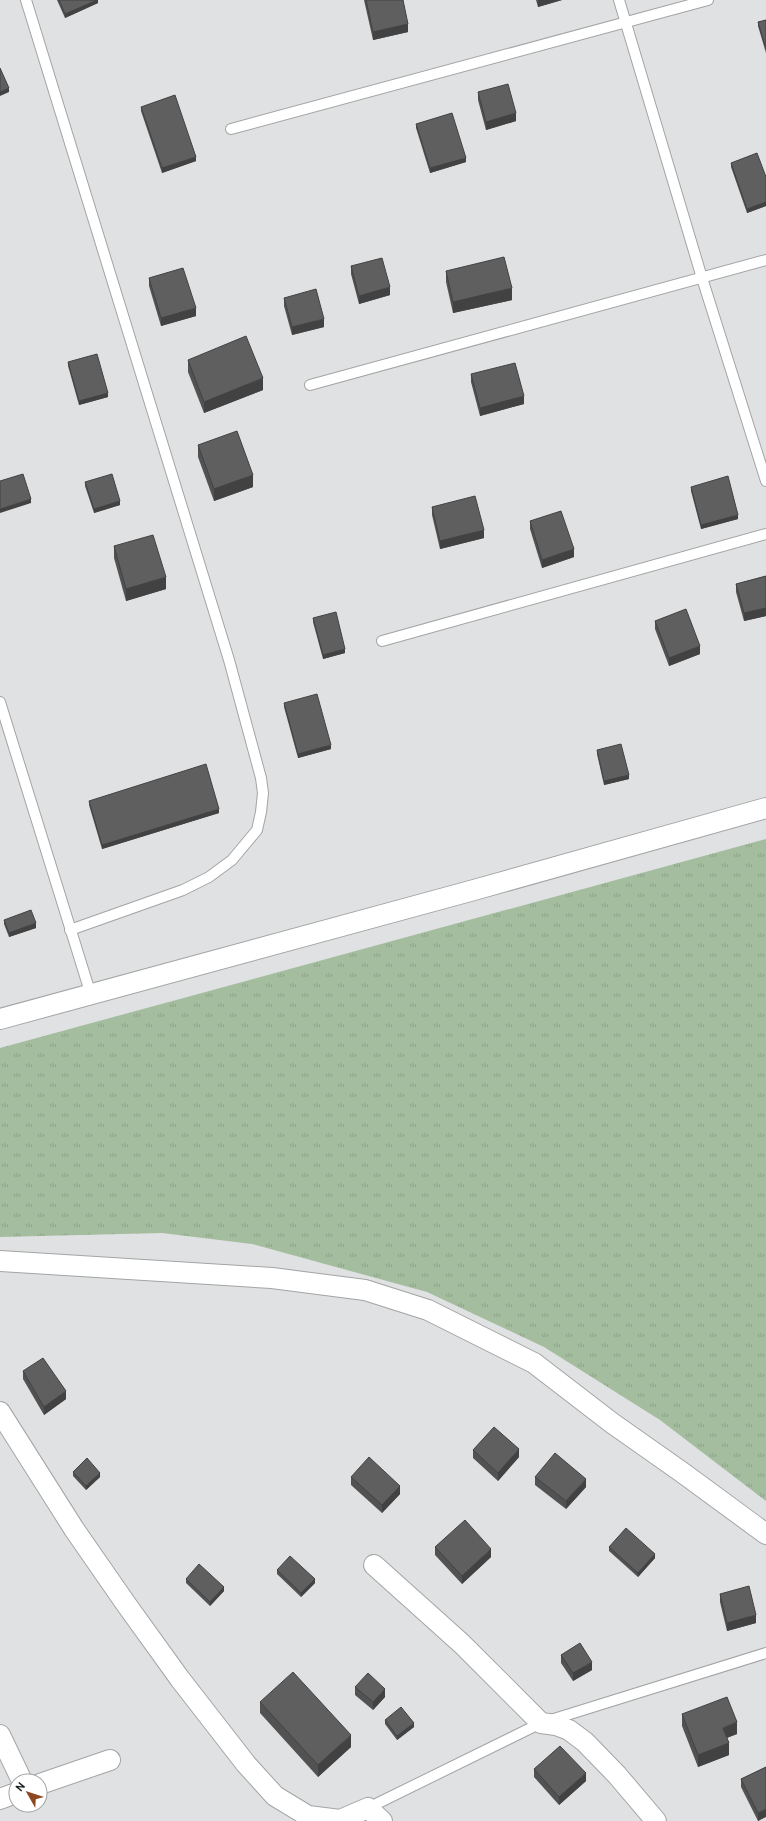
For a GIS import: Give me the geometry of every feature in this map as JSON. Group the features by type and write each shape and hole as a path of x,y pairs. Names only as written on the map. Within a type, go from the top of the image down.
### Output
{"street":[{"path":"0,1019 766,808"},
{"path":"0,1260 272,1278 365,1290 428,1310 534,1363 612,1424 683,1473 766,1534"},
{"path":"0,1412 74,1529 126,1604 180,1679 246,1764 275,1796 308,1816 340,1820 375,1814"},
{"path":"374,1565 462,1644 541,1723 563,1727 585,1742 617,1775 656,1821"},
{"path":"0,1735 18,1773"},
{"path":"48,1781 110,1760"}],"lane":[{"path":"26,0 229,660 261,778 263,793 262,812 257,830 232,860 209,877 183,890 70,930"},
{"path":"619,0 702,278 766,481"},
{"path":"231,129 708,0"},
{"path":"310,385 766,260"},
{"path":"382,641 766,534"},
{"path":"0,702 91,995"},
{"path":"375,1814 541,1723 766,1653"}],"green space":[{"path":"766,839 766,1501 660,1420 544,1347 427,1292 252,1244 162,1233 0,1237 0,1048"}],"building":[{"path":"59,0 97,0 65,14"},
{"path":"366,0 403,0 408,24 373,32"},
{"path":"766,20 766,49 758,22"},
{"path":"0,68 9,88 0,92"},
{"path":"508,84 516,113 486,122 478,92"},
{"path":"175,95 196,157 162,168 141,107"},
{"path":"452,113 466,158 430,168 416,124"},
{"path":"757,153 766,177 766,202 747,209 731,163"},
{"path":"504,257 512,288 453,302 446,271"},
{"path":"382,258 390,287 359,296 351,266"},
{"path":"183,268 196,308 161,318 149,278"},
{"path":"316,289 324,319 292,327 284,298"},
{"path":"246,336 263,378 204,402 188,360"},
{"path":"97,354 108,393 79,401 68,362"},
{"path":"515,363 524,396 480,408 471,374"},
{"path":"237,431 253,475 214,489 198,445"},
{"path":"23,474 31,499 0,509 0,481"},
{"path":"112,474 120,501 94,509 85,482"},
{"path":"728,476 738,515 701,525 691,487"},
{"path":"475,496 484,530 440,541 432,507"},
{"path":"561,511 574,549 542,560 530,521"},
{"path":"153,535 166,577 126,589 114,546"},
{"path":"766,576 766,608 744,613 736,584"},
{"path":"686,609 700,646 669,658 655,621"},
{"path":"336,612 345,649 323,655 313,618"},
{"path":"317,694 331,745 298,754 284,703"},
{"path":"621,744 629,775 604,781 597,750"},
{"path":"206,764 219,809 102,845 89,801"},
{"path":"31,910 36,923 9,933 4,920"},
{"path":"43,1358 66,1391 44,1407 23,1371"},
{"path":"494,1427 519,1449 498,1473 473,1450"},
{"path":"555,1453 586,1479 566,1501 535,1477"},
{"path":"369,1457 400,1486 382,1505 351,1477"},
{"path":"87,1458 100,1473 86,1486 73,1472"},
{"path":"465,1520 491,1549 462,1576 435,1547"},
{"path":"626,1528 655,1554 638,1573 609,1547"},
{"path":"290,1556 315,1579 301,1593 277,1570"},
{"path":"199,1564 224,1587 210,1602 186,1579"},
{"path":"749,1586 756,1615 727,1623 720,1594"},
{"path":"580,1643 592,1662 573,1673 561,1655"},
{"path":"293,1672 351,1735 318,1765 260,1702"},
{"path":"368,1673 385,1689 373,1702 355,1687"},
{"path":"727,1697 737,1722 723,1728 729,1743 698,1755 682,1714"},
{"path":"401,1707 414,1723 397,1736 385,1720"},
{"path":"560,1746 586,1773 559,1797 534,1769"},
{"path":"766,1767 766,1809 758,1813 741,1779"}]}
